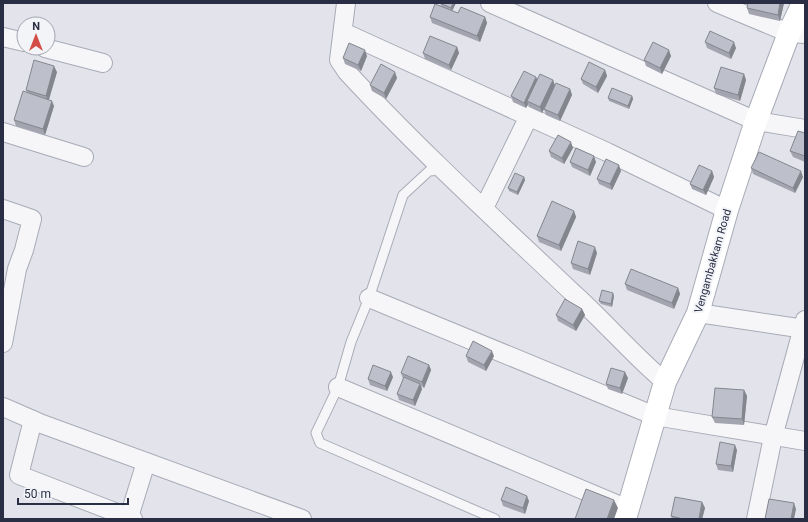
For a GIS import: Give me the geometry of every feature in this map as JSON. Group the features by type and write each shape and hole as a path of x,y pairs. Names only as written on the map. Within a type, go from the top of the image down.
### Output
{"main road":[{"name":"Vengambakkam Road","path":"626,514 665,382 698,313 727,210 756,121 797,33 803,3"}],"street":[{"path":"346,3 339,60 347,72 444,170 595,313 644,365 665,382"},
{"path":"490,3 756,121 805,129"},
{"path":"717,3 797,33"},
{"path":"343,32 528,116 727,210"},
{"path":"3,37 16,40"},
{"path":"56,51 103,63"},
{"path":"484,208 528,116"},
{"path":"3,132 84,157"},
{"path":"3,209 32,219 24,250 17,269 3,343"},
{"path":"369,298 655,416 773,437 805,441"},
{"path":"698,313 804,326 773,437 756,519"},
{"path":"338,387 626,514"},
{"path":"3,407 32,420 302,519"},
{"path":"32,420 19,475 131,518 146,462"}],"lane":[{"path":"444,170 429,171 403,195 369,298 350,342 338,387 316,433 320,443 495,519"}],"building":[{"path":"440,3 453,3 451,8"},
{"path":"748,3 780,3 778,15 747,8"},
{"path":"435,4 458,13 461,7 485,17 477,36 430,17"},
{"path":"710,31 734,42 729,53 705,42"},
{"path":"430,36 457,47 449,65 423,53"},
{"path":"653,42 669,50 660,68 644,60"},
{"path":"349,43 365,50 358,65 343,58"},
{"path":"34,60 54,66 46,96 26,90"},
{"path":"589,62 605,70 596,87 581,79"},
{"path":"381,64 395,72 384,93 370,85"},
{"path":"721,67 744,74 738,95 714,88"},
{"path":"524,71 536,77 524,103 511,96"},
{"path":"540,74 553,80 540,107 527,101"},
{"path":"556,83 570,89 558,115 544,109"},
{"path":"612,88 632,96 628,106 608,98"},
{"path":"23,91 52,101 43,129 14,120"},
{"path":"798,131 805,133 805,156 790,151"},
{"path":"558,135 571,142 562,158 549,151"},
{"path":"576,148 594,156 588,170 570,162"},
{"path":"759,152 801,171 793,188 751,168"},
{"path":"606,159 619,165 610,184 597,179"},
{"path":"699,165 712,171 703,190 690,184"},
{"path":"515,173 524,177 517,192 508,188"},
{"path":"552,201 574,211 559,245 537,236"},
{"path":"578,241 595,247 588,269 571,263"},
{"path":"631,269 678,288 672,303 625,284"},
{"path":"602,290 613,293 611,304 599,301"},
{"path":"565,299 582,309 573,325 556,315"},
{"path":"473,341 492,351 484,365 466,356"},
{"path":"408,356 429,365 422,382 401,373"},
{"path":"373,365 391,372 385,386 368,379"},
{"path":"611,368 625,372 620,388 606,384"},
{"path":"404,377 420,384 413,400 397,394"},
{"path":"715,388 744,390 742,419 712,417"},
{"path":"720,442 735,445 731,466 716,464"},
{"path":"506,487 527,496 523,508 501,500"},
{"path":"586,489 614,500 607,519 575,519"},
{"path":"675,497 702,502 699,519 683,519 671,516"},
{"path":"769,499 794,503 791,519 765,519"}]}
